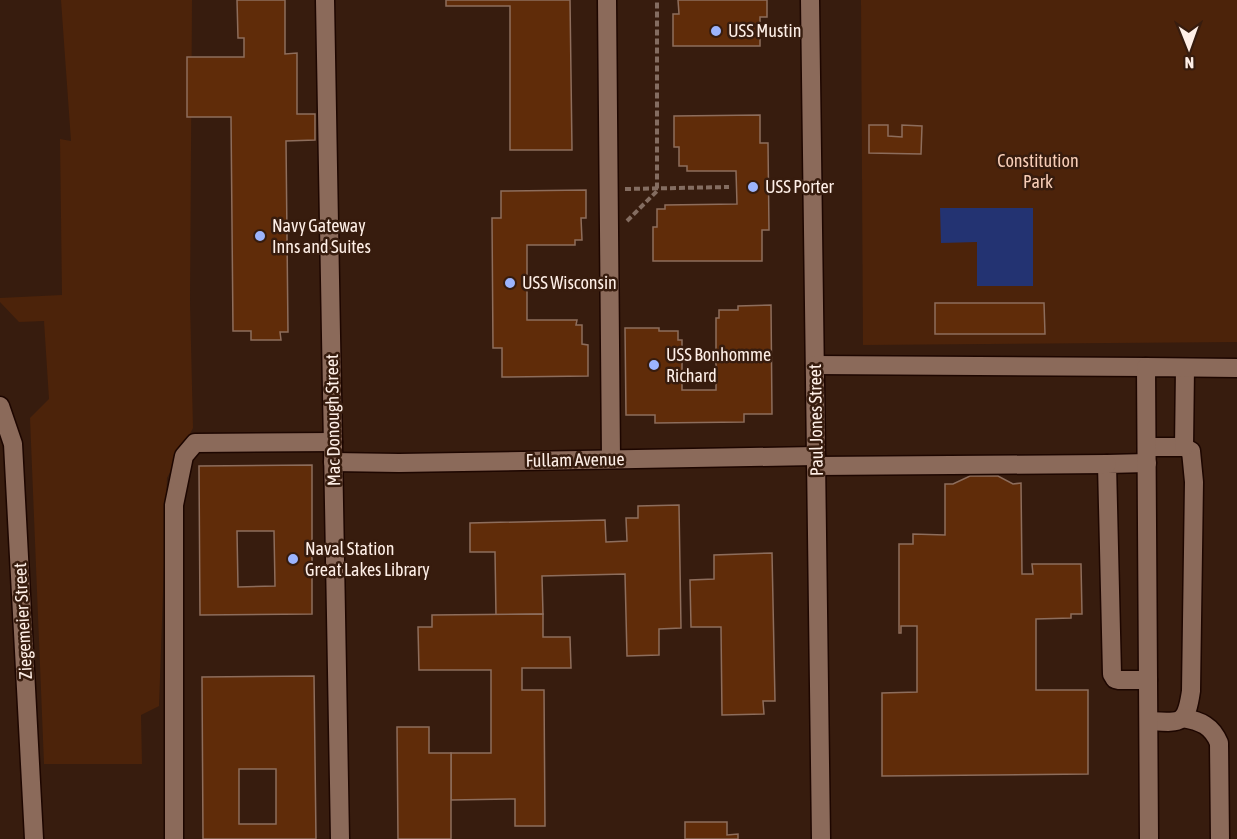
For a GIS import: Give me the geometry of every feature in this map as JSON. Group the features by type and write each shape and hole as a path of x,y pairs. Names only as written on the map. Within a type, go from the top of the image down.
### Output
{"street":[{"name":"Mac Donough Street","path":"325,0 340,839"},
{"path":"607,0 611,459"},
{"name":"Paul Jones Street","path":"810,0 821,839"},
{"path":"815,365 1237,368"},
{"path":"1146,367 1149,839"},
{"path":"1184,718 1189,706 1191,691 1194,482 1191,451 1184,447 1185,368"},
{"name":"Ziegemeier Street","path":"0,406 13,444 34,839"},
{"path":"174,839 174,505 184,456 195,443 333,442"},
{"name":"Fullam Avenue","path":"333,462 611,459 1107,464 1184,447"},
{"path":"1107,464 1112,674 1115,679 1119,680 1148,680"},
{"path":"1149,721 1174,723 1184,718 1201,721 1215,734 1228,785 1220,839"}],"path":[{"path":"609,238 657,191 657,0"},
{"path":"609,189 729,187"}],"green space":[{"path":"61,0 192,0 190,303 193,428 167,478 159,706 141,715 142,764 44,764 30,418 49,399 44,321 19,322 0,302 0,298 62,295 60,139 71,141"},
{"name":"Constitution Park","path":"861,0 1237,0 1237,342 863,345"}],"water":[{"path":"940,208 1033,208 1033,286 977,286 977,242 941,243"}],"building":[{"name":"Navy Gateway Inns and Suites","path":"237,0 285,0 285,54 297,53 297,114 315,114 315,140 286,141 288,332 280,332 281,340 251,340 251,331 233,331 231,117 187,117 187,57 244,57 244,38 238,38"},
{"path":"446,0 570,0 572,150 510,150 510,6 446,6"},
{"name":"USS Mustin","path":"678,0 767,0 767,17 760,17 760,46 673,46 673,14 679,14"},
{"name":"USS Porter","path":"760,115 760,143 768,143 769,230 762,230 762,261 653,261 653,227 657,227 657,209 665,209 665,205 737,204 736,171 687,171 687,166 679,166 679,147 674,147 674,116"},
{"path":"869,125 888,125 888,136 902,137 902,125 922,126 921,154 869,153"},
{"name":"USS Wisconsin","path":"586,190 586,218 581,218 582,240 575,240 575,245 527,245 527,320 577,320 576,325 582,325 582,344 588,345 588,376 502,377 502,348 493,348 492,218 501,218 501,191"},
{"path":"935,303 1044,303 1045,334 935,334"},
{"name":"USS Bonhomme Richard","path":"771,305 772,414 744,414 744,422 655,423 655,415 626,415 625,328 659,328 659,331 678,331 678,340 682,340 682,390 716,390 716,318 719,318 719,310 738,310 738,306"},
{"name":"Naval Station Great Lakes Library","path":"312,465 312,614 200,615 199,466","holes":["237,531 274,531 275,586 238,587"]},
{"path":"970,476 998,476 1013,484 1021,483 1022,574 1033,574 1032,564 1081,564 1082,614 1071,614 1071,618 1036,619 1036,690 1088,690 1088,774 882,776 882,693 917,692 917,626 901,626 901,633 899,633 899,544 913,544 913,534 945,535 945,484 953,484"},
{"path":"679,505 681,628 659,629 659,655 627,656 625,574 542,576 543,614 496,615 495,552 470,552 470,523 605,520 606,542 627,541 626,518 638,518 638,506"},
{"path":"772,553 775,701 763,701 764,714 722,715 721,627 691,627 690,580 714,579 714,555"},
{"path":"543,614 543,637 570,637 571,668 522,668 522,690 544,690 545,826 515,826 515,799 451,800 451,753 491,753 491,670 419,670 418,627 432,627 432,615"},
{"path":"314,676 316,839 203,839 202,677","holes":["239,769 276,769 276,824 239,824"]},
{"path":"397,727 429,727 429,753 451,753 451,839 398,839"},
{"path":"685,822 727,822 727,835 738,834 738,839 685,839"}],"place":[{"name":"USS Mustin","path":"716,31"},
{"name":"USS Porter","path":"753,187"},
{"name":"Navy Gateway Inns and Suites","path":"260,236"},
{"name":"USS Wisconsin","path":"510,283"},
{"name":"USS Bonhomme Richard","path":"654,365"},
{"name":"Naval Station Great Lakes Library","path":"293,559"}]}
